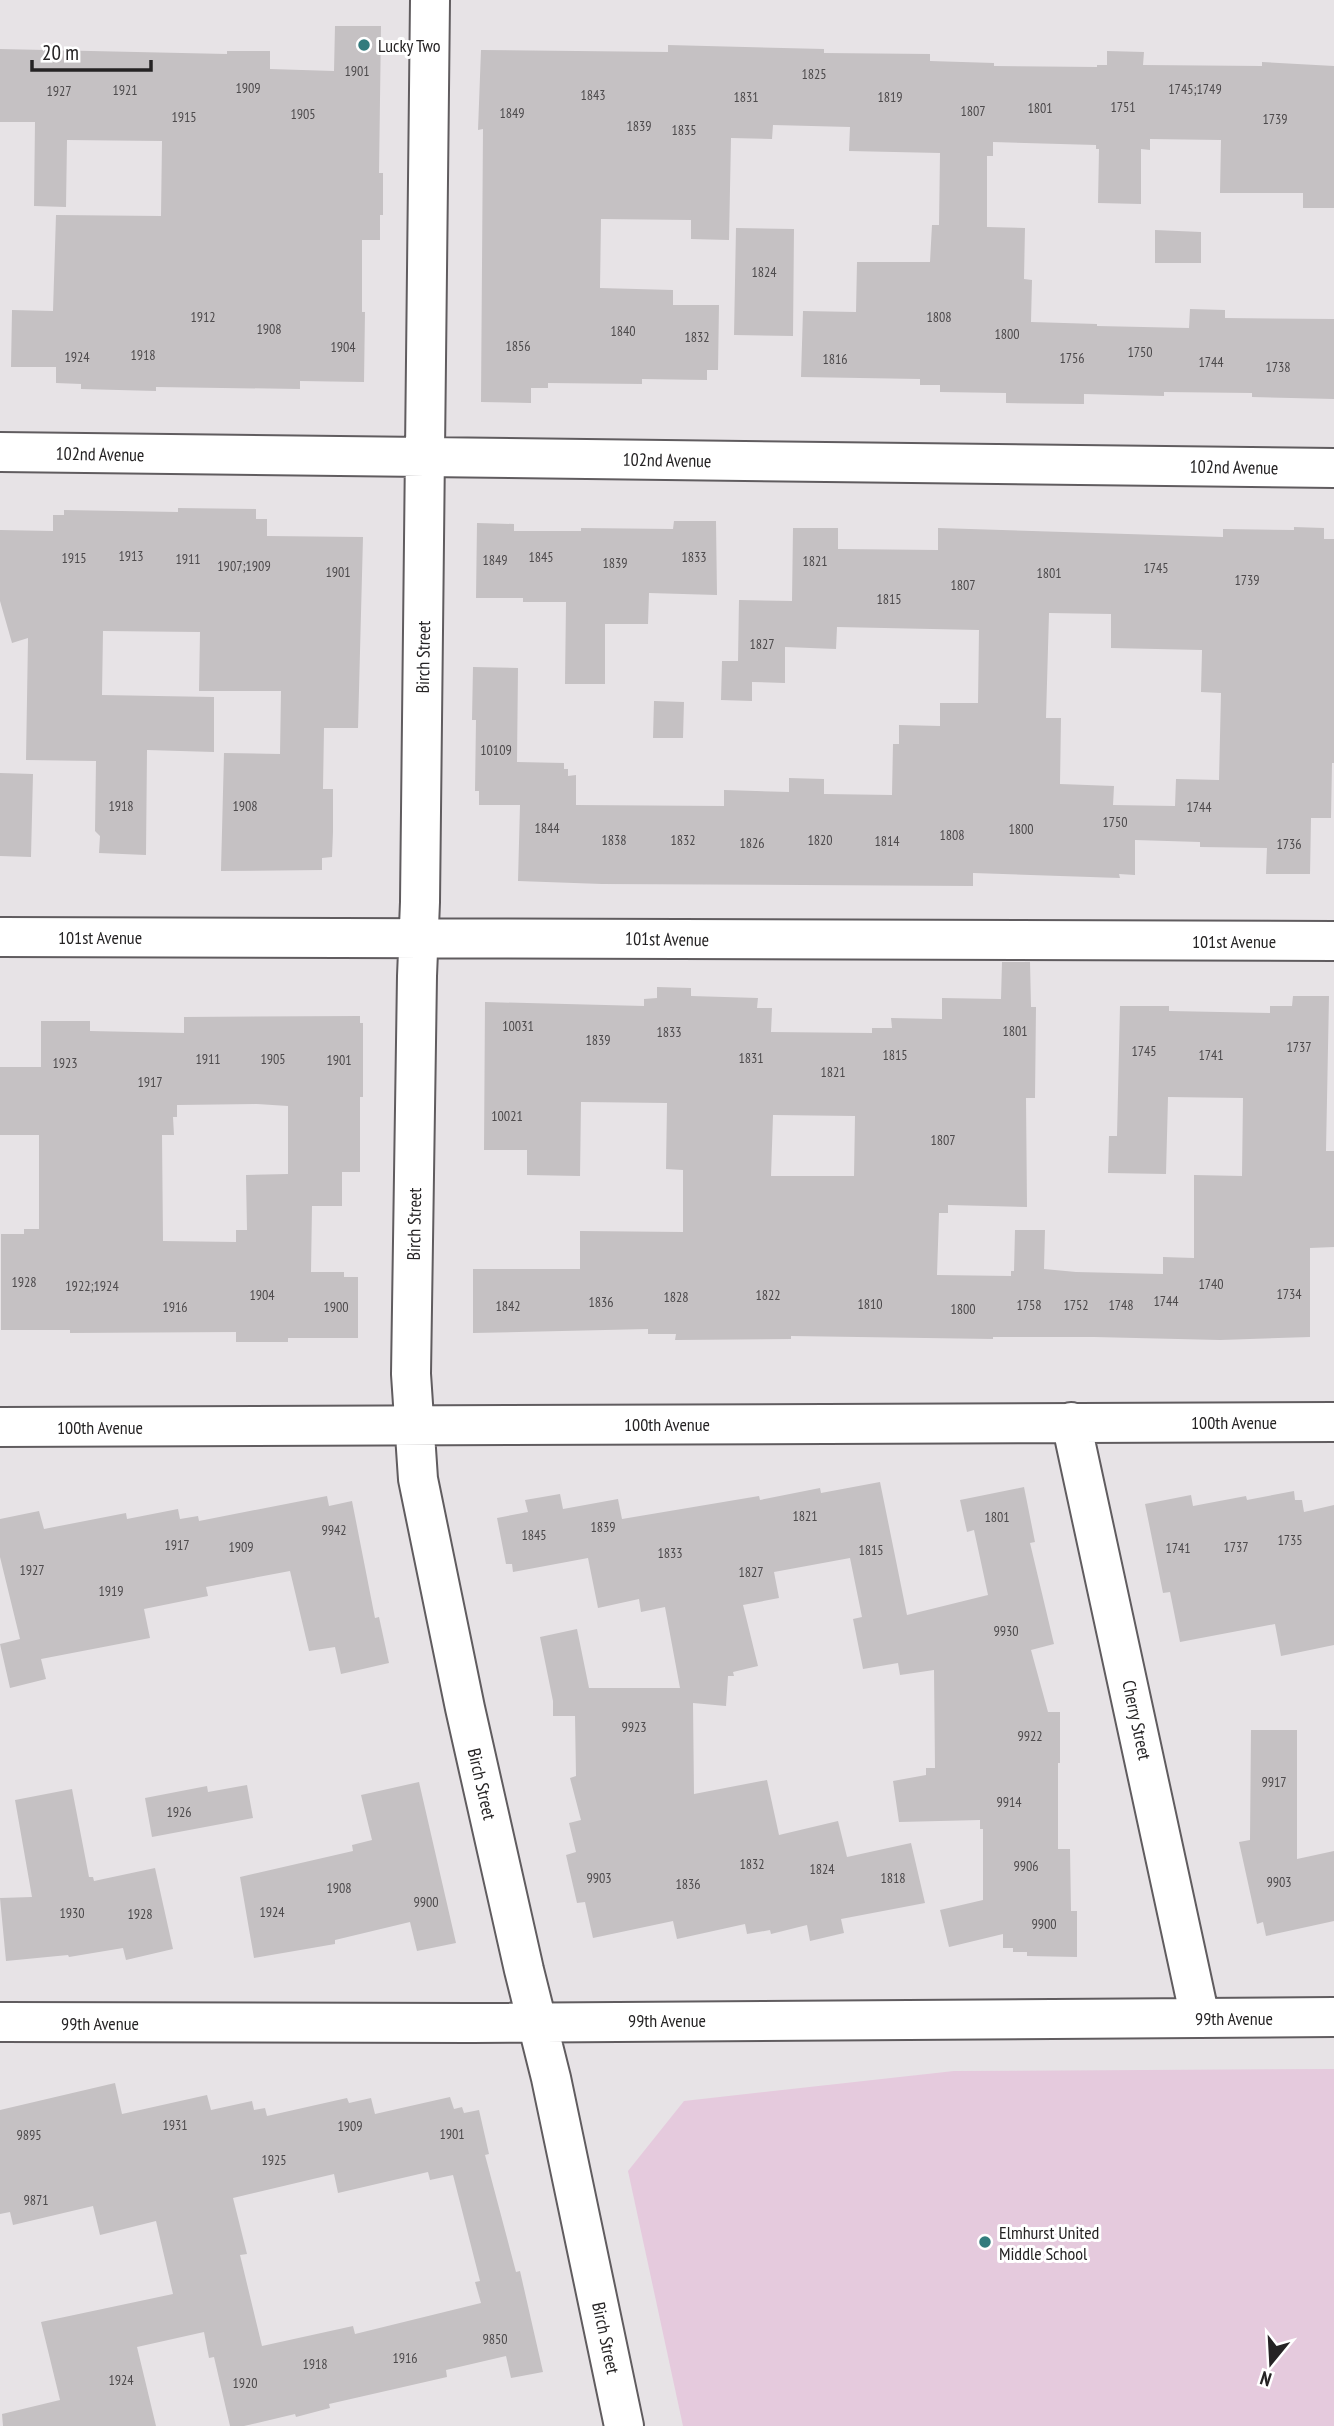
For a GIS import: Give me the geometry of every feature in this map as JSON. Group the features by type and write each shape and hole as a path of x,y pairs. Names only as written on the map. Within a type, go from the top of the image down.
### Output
{"street":[{"name":"Birch Street","path":"430,0 411,1374 418,1479 465,1707 537,2022 624,2426"},
{"name":"102nd Avenue","path":"0,452 1334,468"},
{"name":"101st Avenue","path":"0,937 1334,942"},
{"name":"Cherry Street","path":"1071,1422 1200,2018"},
{"name":"100th Avenue","path":"0,1427 1334,1422"},
{"name":"99th Avenue","path":"0,2022 1334,2017"}],"shaded area":[{"name":"Elmhurst United Middle School","path":"1334,2069 1334,2426 683,2426 628,2171 684,2101 954,2071"}],"building":[{"path":"335,26 381,26 379,173 383,173 383,215 380,215 380,240 362,240 364,382 300,381 300,389 81,389 81,384 56,383 56,367 11,367 12,310 53,311 56,215 161,216 162,141 67,140 66,207 34,206 35,122 0,122 0,49 227,54 227,51 270,51 270,69 334,71"},
{"path":"668,45 824,49 824,53 930,54 930,61 994,63 994,66 1097,67 1107,65 1107,51 1144,52 1143,65 1262,66 1262,62 1334,66 1334,208 1303,208 1303,193 1220,193 1221,140 1150,139 1150,150 1141,149 1141,204 1098,203 1099,149 1096,149 1096,145 993,142 993,156 987,156 987,227 1025,228 1024,279 1032,280 1031,322 1189,328 1190,309 1225,310 1225,318 1334,319 1334,399 1252,397 1252,393 1164,392 1164,396 1084,394 1084,404 1006,403 1006,393 940,392 940,385 920,385 920,379 801,377 803,311 856,312 857,262 930,262 932,225 939,225 940,153 849,151 850,127 773,125 772,139 731,138 729,240 691,239 691,220 601,219 600,288 673,290 673,305 719,305 718,370 707,370 707,380 642,379 642,384 548,383 548,388 531,388 531,403 481,402 483,129 478,130 481,50 668,52"},
{"path":"736,228 794,229 793,336 734,335"},
{"path":"1155,230 1201,232 1201,263 1155,263"},
{"path":"178,508 256,509 256,519 267,519 267,536 363,537 358,728 324,728 323,789 333,789 333,832 332,857 322,858 322,870 221,871 224,753 280,754 281,691 199,691 200,632 103,631 102,695 214,697 214,752 147,750 146,855 99,853 100,836 95,831 96,761 26,760 28,638 12,643 0,601 0,530 53,531 53,515 64,515 64,510 178,512"},
{"path":"674,521 716,521 717,595 649,593 648,624 605,624 605,684 565,684 566,602 476,598 477,523 514,524 514,531 581,531 581,528 673,529"},
{"path":"1294,527 1324,528 1324,539 1334,539 1334,763 1331,818 1311,818 1310,874 1266,874 1267,848 1200,847 1200,842 1135,840 1135,875 1119,874 1120,878 973,873 973,886 518,881 520,805 479,805 479,791 475,791 476,720 472,720 473,667 518,668 517,762 564,763 568,776 576,775 576,805 724,806 724,790 789,792 789,778 824,779 824,794 892,795 893,744 899,744 899,725 940,726 940,703 978,703 979,630 837,627 836,649 785,647 785,683 752,682 752,701 721,700 722,661 738,661 739,600 792,601 793,528 838,528 838,549 938,550 938,528 1223,537 1223,529 1294,530","holes":["1049,613 1111,614 1111,648 1202,650 1201,692 1221,693 1219,780 1176,779 1175,806 1113,805 1114,786 1060,784 1061,718 1046,718"]},
{"path":"654,701 684,702 683,738 653,738"},
{"path":"0,773 33,774 31,857 0,856"},
{"path":"1002,962 1030,962 1031,1007 1036,1007 1035,1098 1026,1098 1027,1207 948,1205 948,1213 939,1213 937,1275 1011,1276 1011,1271 1014,1271 1015,1230 1045,1230 1044,1269 1163,1274 1163,1257 1194,1258 1194,1175 1242,1176 1243,1098 1168,1097 1166,1174 1108,1173 1109,1136 1117,1136 1120,1006 1169,1006 1169,1011 1270,1013 1270,1006 1292,1006 1293,996 1329,996 1326,1151 1334,1151 1334,1247 1310,1248 1310,1337 1220,1340 791,1336 791,1339 675,1340 676,1334 648,1334 648,1329 473,1333 473,1269 580,1269 580,1231 683,1232 683,1170 666,1169 667,1103 581,1102 580,1176 527,1175 527,1150 484,1150 485,1002 644,1006 644,999 657,998 657,987 691,988 691,996 758,998 757,1008 772,1008 771,1032 872,1033 872,1028 892,1028 891,1018 942,1019 942,998 1001,999","holes":["773,1115 855,1116 854,1176 771,1176"]},
{"path":"360,1016 360,1023 363,1023 363,1097 360,1097 360,1172 342,1172 342,1206 312,1206 311,1272 344,1272 344,1277 358,1277 358,1338 288,1338 288,1342 236,1342 236,1332 70,1333 70,1330 1,1330 1,1234 24,1234 24,1229 39,1229 39,1135 0,1135 0,1067 41,1067 41,1021 90,1021 90,1031 184,1033 184,1017","holes":["177,1105 288,1106 288,1174 246,1175 247,1230 236,1230 236,1242 163,1241 162,1135 174,1135 173,1117 177,1117"]},
{"path":"880,1482 907,1615 988,1595 974,1530 967,1532 960,1500 1024,1487 1035,1542 1030,1543 1054,1644 1031,1650 1048,1712 1060,1712 1058,1849 1070,1849 1071,1911 1077,1911 1077,1957 1027,1956 1027,1952 1013,1952 1013,1948 1003,1948 1003,1934 949,1947 940,1910 983,1900 983,1829 980,1829 980,1820 899,1822 893,1781 926,1775 926,1768 935,1768 934,1670 900,1675 898,1663 863,1669 853,1619 862,1617 850,1558 774,1572 779,1598 743,1605 758,1666 733,1672 734,1676 728,1676 726,1706 693,1703 694,1794 767,1780 779,1835 838,1821 847,1857 911,1843 925,1903 841,1919 844,1933 810,1941 807,1925 771,1934 770,1930 747,1934 745,1924 677,1939 673,1921 593,1938 585,1902 577,1903 566,1855 576,1852 569,1823 581,1820 570,1778 576,1776 575,1716 553,1716 553,1701 540,1637 577,1629 589,1688 680,1688 665,1607 641,1612 639,1599 598,1608 588,1558 513,1572 512,1564 506,1564 497,1518 528,1512 525,1500 560,1494 563,1509 618,1499 622,1519 759,1496 760,1500 820,1488 821,1493"},
{"path":"1294,1491 1295,1500 1302,1500 1304,1512 1334,1505 1334,1645 1281,1656 1275,1624 1180,1642 1170,1592 1163,1593 1145,1504 1191,1495 1193,1506 1246,1496 1247,1500"},
{"path":"327,1496 329,1506 352,1501 375,1618 379,1617 389,1663 341,1674 335,1647 309,1651 290,1571 206,1587 208,1596 144,1609 150,1638 41,1659 46,1679 10,1688 0,1644 20,1639 0,1557 0,1519 39,1511 44,1529 126,1513 127,1519 178,1509 180,1519 198,1516 199,1521"},
{"path":"1251,1730 1297,1730 1297,1859 1334,1851 1334,1921 1266,1936 1263,1922 1257,1924 1239,1842 1250,1840"},
{"path":"419,1782 456,1943 417,1951 410,1922 335,1940 335,1944 254,1958 240,1877 353,1851 352,1845 372,1840 361,1795"},
{"path":"247,1785 253,1818 152,1837 145,1798 207,1786 208,1792"},
{"path":"72,1789 89,1877 93,1877 94,1881 155,1868 173,1949 126,1960 123,1948 69,1957 6,1961 0,1898 32,1897 15,1800"},
{"path":"115,2083 122,2114 207,2095 211,2110 252,2101 254,2110 265,2108 267,2116 347,2098 349,2103 371,2098 375,2114 450,2097 454,2109 462,2107 464,2113 479,2110 489,2154 485,2155 516,2272 520,2271 543,2372 511,2378 506,2356 446,2370 447,2377 329,2404 330,2408 296,2417 295,2414 244,2426 230,2426 214,2357 209,2358 204,2332 137,2347 156,2426 3,2426 2,2414 60,2400 41,2322 173,2294 156,2221 100,2235 93,2206 13,2225 10,2212 0,2214 0,2110","holes":["428,2172 430,2180 453,2175 480,2281 475,2282 481,2303 355,2334 353,2326 262,2346 240,2255 247,2254 233,2198 334,2174 338,2193"]}],"place":[{"name":"Lucky Two","path":"364,45"},
{"name":"Elmhurst United Middle School","path":"985,2242"}]}
